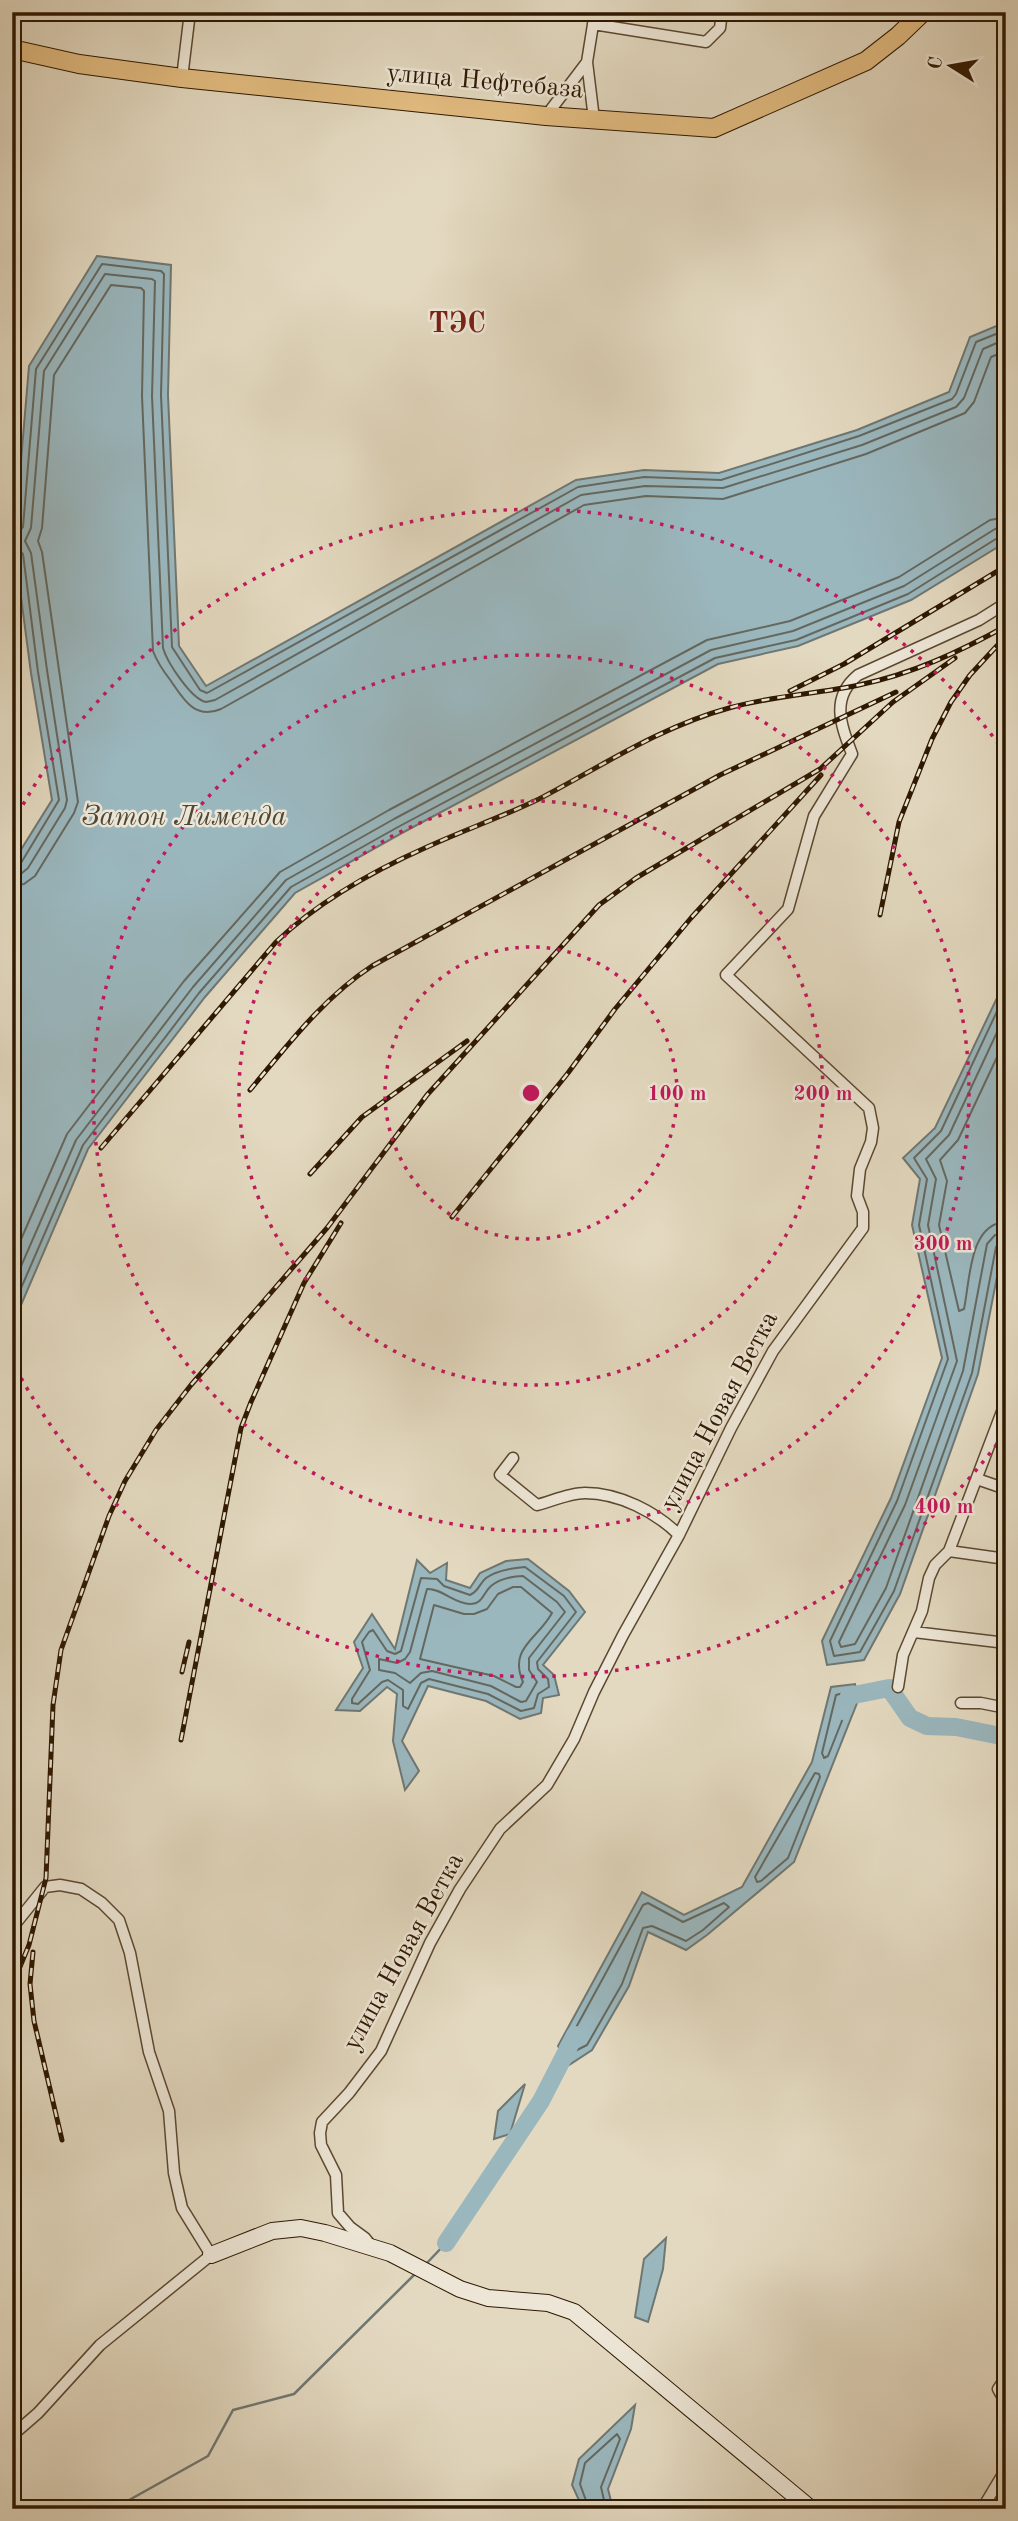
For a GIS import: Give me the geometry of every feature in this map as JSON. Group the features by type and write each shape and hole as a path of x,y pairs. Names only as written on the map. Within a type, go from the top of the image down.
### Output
{"main road":[{"name":"улица Нефтебаза","path":"12,49 79,64 182,78 546,116 714,128 866,61 898,37 923,12"}],"street":[{"path":"182,78 190,12"},
{"path":"594,119 587,62 594,18 706,42 720,28 722,12"},
{"path":"546,116 587,62"},
{"name":"улица Новая Ветка","path":"372,2247 338,2213 336,2175 321,2145 322,2122 349,2093 381,2051 430,1943 500,1829 547,1785 574,1739 594,1692 680,1535 731,1428 773,1351 863,1228 863,1212 857,1196 860,1169 871,1142 873,1128 869,1108 726,975 788,909 814,816 852,754 844,730 840,700 852,680 979,620 1006,603"},
{"path":"898,1687 903,1655 922,1611 929,1578 934,1565 949,1551 1006,1401"},
{"name":"улица Новая Ветка","path":"513,1458 500,1475 537,1505 584,1493 618,1498 647,1511 680,1535"},
{"path":"977,1479 1006,1489"},
{"path":"949,1551 1006,1559"},
{"path":"914,1632 1006,1643"},
{"path":"961,1703 1006,1707"},
{"path":"12,1928 45,1886 52,1885 81,1889 102,1903 118,1920 130,1953 149,2052 169,2111 174,2173 182,2208 212,2255"},
{"path":"15,2433 38,2413 100,2345 212,2255 272,2231 301,2228 325,2232 390,2253 460,2289 488,2298 548,2303 574,2312 811,2509"},
{"path":"1006,2376 998,2389 1006,2403"},
{"path":"982,2509 1006,2469"}],"water":[{"name":"Затон Лименда","path":"97,256 171,265 168,395 179,646 206,686 576,480 644,470 719,473 857,430 949,392 970,337 1006,322 1006,542 911,600 798,646 718,664 295,893 205,997 88,1149 12,1326 12,864 52,800 31,673 14,544 29,366"},
{"path":"1006,979 1006,1231 978,1374 900,1594 864,1660 827,1665 822,1641 891,1498 942,1358 912,1225 920,1179 903,1158 935,1128"},
{"path":"528,1559 569,1591 585,1612 543,1665 554,1675 559,1695 543,1698 541,1713 520,1719 486,1701 428,1686 402,1741 419,1771 405,1790 393,1741 397,1694 387,1687 360,1711 336,1710 363,1668 354,1642 372,1614 395,1649 417,1560 430,1573 447,1563 446,1580 470,1588 480,1573 506,1561"},
{"path":"855,1684 857,1703 794,1862 686,1950 648,1932 629,1986 592,2050 569,2065 558,2046 642,1892 684,1915 742,1887 812,1762 831,1687"},
{"path":"525,2084 510,2134 494,2139 498,2111"},
{"path":"666,2238 663,2269 648,2322 635,2317 644,2259"},
{"path":"635,2405 631,2429 608,2489 613,2509 583,2509 572,2485 579,2459"}],"waterway":[{"path":"843,1711 849,1696 889,1688 910,1718 927,1726 956,1727 1006,1737"},
{"path":"446,2243 541,2101 575,2035"},
{"path":"426,2264 446,2243"},
{"path":"113,2509 208,2456 233,2410 294,2394 416,2273"}],"railway":[{"path":"790,691 844,664 1006,566"},
{"path":"101,1148 276,942 328,900 367,877 427,847 539,799 655,736 704,716 745,704 859,685 898,675 953,653 1006,626"},
{"path":"880,915 899,822 932,739 951,702 970,675 1006,636"},
{"path":"12,1986 29,1945 46,1878 53,1705 61,1650 109,1516 125,1481 156,1430 191,1385 327,1228 427,1095 599,905 636,878 820,769 893,702 955,658"},
{"path":"250,1090 322,1008 372,966 720,775 896,692"},
{"path":"452,1217 568,1073 615,1009 691,918 821,775"},
{"path":"310,1174 362,1117 467,1041"},
{"path":"181,1740 241,1428 304,1283 341,1223"},
{"path":"182,1672 189,1642"},
{"path":"33,1952 30,1984 34,2021 62,2140"}],"district":[{"name":"ТЭС","path":"457,325"}]}
